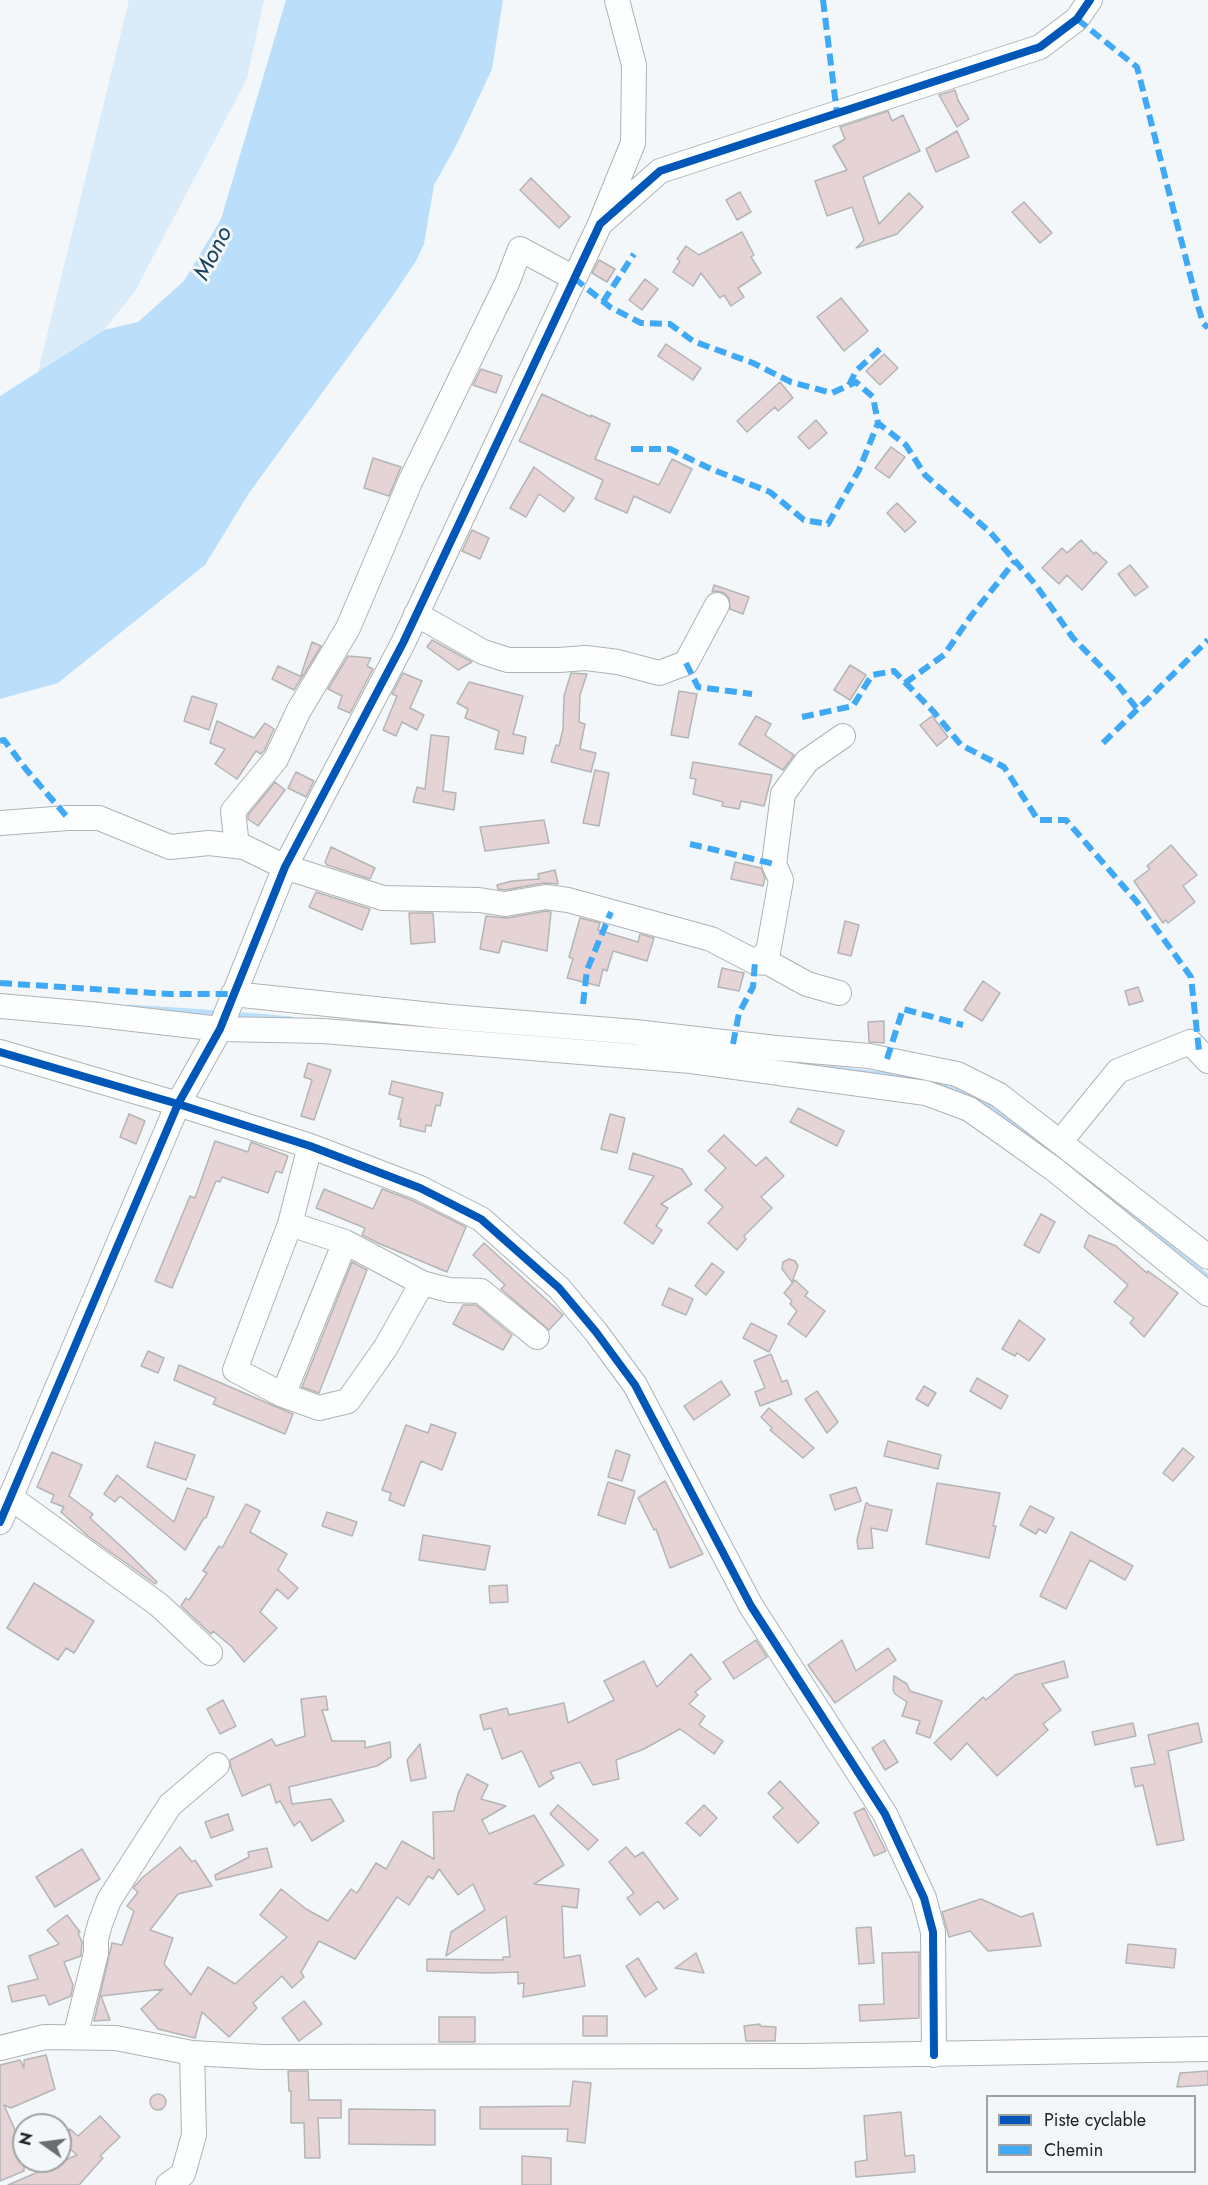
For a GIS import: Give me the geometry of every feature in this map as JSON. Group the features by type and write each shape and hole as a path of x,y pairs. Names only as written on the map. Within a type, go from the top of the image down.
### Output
{"street":[{"path":"0,1522 178,1104 220,1029 285,867 416,614 600,224 633,143 634,65 617,0"},
{"path":"600,224 660,171 1041,47 1077,19 1090,0"},
{"path":"237,846 233,811 276,759 299,710 348,628 410,482 507,283 520,249 574,278"},
{"path":"416,614 483,652 508,660 586,658 618,662 659,673 686,663 717,605"},
{"path":"755,962 768,952 781,880 774,864 783,794 807,761 843,736"},
{"path":"0,823 99,818 170,847 209,843 244,846 285,867 383,898 479,900 505,904 546,897 568,900 711,939 755,962 769,963 807,984 839,993"},
{"path":"233,994 869,1056 957,1074 999,1095 1208,1257"},
{"path":"0,1006 220,1029 335,1032 691,1061 926,1093 969,1109 1055,1170 1208,1294"},
{"path":"1060,1142 1118,1071 1190,1042 1208,1061"},
{"path":"0,1052 178,1104 309,1146 420,1188 481,1219 559,1288 596,1332 634,1385 751,1606 885,1814 924,1898 933,1941 934,2055"},
{"path":"309,1146 290,1224 235,1370 283,1395 319,1408 348,1401 386,1347 422,1283"},
{"path":"290,1224 345,1242 422,1283 449,1290 481,1291 537,1337"},
{"path":"283,1395 345,1242"},
{"path":"10,1497 159,1605 210,1653"},
{"path":"75,2037 96,1953 96,1939 109,1900 170,1805 217,1765"},
{"path":"0,2048 45,2037 75,2037 116,2038 192,2053 262,2057 934,2055 1208,2049"},
{"path":"168,2185 183,2174 194,2135 192,2053"}],"shaded area":[{"path":"129,0 264,0 247,79 135,291 104,330 38,372"}],"water":[{"name":"Mono","path":"286,0 503,0 492,69 457,144 434,185 424,244 416,261 392,297 249,493 205,565 58,683 0,699 0,396 104,330 138,322 184,281 221,219"}],"building":[{"path":"955,90 969,119 957,127 939,95"},
{"path":"888,111 892,121 903,115 920,151 863,177 879,224 909,193 923,207 897,234 856,248 864,240 852,207 827,216 815,181 847,170 833,146 845,139 840,127"},
{"path":"957,131 969,157 936,172 926,149"},
{"path":"531,178 570,217 559,228 520,190"},
{"path":"740,192 751,212 737,220 726,200"},
{"path":"1024,202 1052,233 1040,243 1012,212"},
{"path":"742,232 754,255 751,257 761,273 738,288 744,297 731,306 724,295 720,298 701,273 693,286 673,272 680,261 677,259 686,246 699,255"},
{"path":"599,260 615,269 607,282 592,273"},
{"path":"645,279 658,289 642,310 629,300"},
{"path":"841,298 868,331 844,351 817,317"},
{"path":"666,344 701,368 693,380 658,356"},
{"path":"884,354 898,368 880,385 866,371"},
{"path":"481,369 502,376 496,393 473,385"},
{"path":"780,382 793,398 778,411 775,407 747,432 737,421"},
{"path":"542,394 610,424 595,459 659,485 672,459 692,469 670,513 634,496 627,513 595,499 603,480 519,441"},
{"path":"816,420 827,433 809,449 798,437"},
{"path":"891,447 905,457 889,478 875,468"},
{"path":"373,458 401,467 389,496 364,488"},
{"path":"534,467 574,498 564,512 539,494 526,517 510,508"},
{"path":"897,503 916,522 905,532 887,513"},
{"path":"472,530 489,538 480,559 462,551"},
{"path":"1081,540 1094,554 1096,552 1107,562 1082,590 1067,575 1059,584 1042,568 1062,548 1067,553"},
{"path":"1130,565 1148,587 1135,596 1118,574"},
{"path":"714,585 749,597 743,614 730,609 729,598 724,593 712,592"},
{"path":"432,640 472,662 458,670 427,647"},
{"path":"312,642 321,646 303,676 301,675"},
{"path":"348,656 371,658 367,666 373,669 350,713 338,708 342,696 328,689"},
{"path":"850,665 866,675 850,700 834,690"},
{"path":"278,666 302,677 294,690 272,679"},
{"path":"403,673 422,681 410,708 424,715 417,730 402,722 396,736 383,730 397,696 392,694"},
{"path":"571,673 587,674 580,695 579,722 585,724 580,749 596,753 591,772 551,762 556,745 559,746 563,729 564,696"},
{"path":"469,682 523,696 513,734 526,737 523,754 495,749 499,731 465,718 468,709 457,703"},
{"path":"679,691 697,694 688,738 671,735"},
{"path":"192,696 217,704 209,730 184,721"},
{"path":"756,716 771,724 765,735 794,755 783,770 739,744"},
{"path":"932,716 948,737 937,746 920,725"},
{"path":"217,721 254,738 265,723 274,729 264,751 261,754 256,751 237,779 215,764 225,749 210,743"},
{"path":"431,735 449,737 443,791 456,793 454,810 413,802 417,787 425,789"},
{"path":"693,762 772,775 764,806 741,801 739,809 722,806 723,802 693,794 696,779 690,778"},
{"path":"595,770 609,773 599,826 583,823"},
{"path":"296,772 314,781 306,797 288,788"},
{"path":"275,782 285,790 258,826 248,819 248,815"},
{"path":"544,820 549,843 485,851 480,827"},
{"path":"1171,845 1197,875 1183,886 1195,902 1168,923 1166,920 1163,923 1134,881 1150,869 1147,866"},
{"path":"331,847 375,868 370,879 327,865 325,862"},
{"path":"735,862 761,868 765,878 763,886 731,879"},
{"path":"555,870 558,884 544,883 505,890 498,889 497,885 512,881 539,879 538,874"},
{"path":"316,892 370,909 362,930 309,907"},
{"path":"551,912 547,951 502,941 499,953 480,949 486,916 507,918"},
{"path":"409,913 433,913 435,942 411,944"},
{"path":"580,918 600,923 598,930 638,942 640,934 654,938 647,961 613,951 607,971 603,969 599,986 567,978 573,959 569,957"},
{"path":"845,921 859,925 851,956 838,953"},
{"path":"722,968 744,973 739,991 718,987"},
{"path":"983,981 1000,993 982,1021 964,1010"},
{"path":"1138,987 1143,1001 1129,1005 1125,991"},
{"path":"884,1021 884,1043 869,1042 868,1022"},
{"path":"308,1063 331,1070 314,1120 301,1116 312,1080 304,1077"},
{"path":"392,1081 443,1093 440,1106 436,1105 431,1126 426,1125 425,1132 400,1126 401,1119 398,1119 403,1098 389,1094"},
{"path":"798,1108 844,1131 837,1146 790,1122"},
{"path":"129,1114 145,1121 136,1144 120,1137"},
{"path":"610,1114 625,1118 617,1153 601,1149"},
{"path":"724,1135 756,1166 766,1157 784,1176 761,1197 772,1208 744,1236 746,1239 737,1250 708,1223 723,1207 705,1190 726,1168 708,1151"},
{"path":"215,1141 248,1152 251,1142 288,1156 282,1173 276,1171 268,1193 222,1177 220,1182 216,1181 172,1288 155,1281 190,1196 195,1198"},
{"path":"633,1153 682,1169 692,1184 661,1204 668,1208 656,1226 662,1230 653,1244 624,1223 654,1176 629,1169"},
{"path":"324,1189 373,1209 382,1189 414,1201 466,1227 447,1272 378,1243 362,1235 365,1228 316,1208"},
{"path":"1041,1214 1055,1222 1039,1253 1024,1245"},
{"path":"1089,1235 1116,1246 1147,1273 1148,1271 1178,1293 1144,1337 1130,1323 1134,1318 1114,1302 1128,1285 1084,1247"},
{"path":"484,1243 563,1315 549,1330 501,1289 505,1285 473,1255"},
{"path":"789,1259 795,1261 798,1266 792,1282 782,1269 783,1262"},
{"path":"352,1262 367,1270 319,1393 302,1387"},
{"path":"712,1263 724,1272 706,1295 695,1286"},
{"path":"795,1280 808,1292 805,1296 825,1311 806,1337 788,1324 797,1311 790,1304 792,1301 784,1293"},
{"path":"669,1288 693,1299 686,1315 662,1305"},
{"path":"463,1305 476,1305 512,1335 503,1350 453,1324"},
{"path":"1019,1320 1045,1339 1029,1361 1017,1353 1015,1356 1002,1349"},
{"path":"751,1323 777,1336 769,1352 743,1338"},
{"path":"148,1351 164,1358 158,1373 141,1366"},
{"path":"771,1354 782,1382 787,1380 792,1394 760,1406 755,1392 765,1388 754,1361"},
{"path":"179,1365 293,1414 285,1434 213,1404 216,1398 174,1380"},
{"path":"977,1378 1008,1396 1001,1409 970,1391"},
{"path":"721,1381 730,1395 694,1420 684,1406"},
{"path":"924,1386 936,1393 928,1406 916,1399"},
{"path":"817,1391 838,1422 827,1433 805,1399"},
{"path":"769,1408 814,1448 803,1458 770,1430 772,1428 761,1417"},
{"path":"431,1424 456,1433 442,1470 421,1461 404,1506 389,1500 391,1493 382,1490 406,1425 428,1433"},
{"path":"888,1441 941,1455 938,1469 884,1456"},
{"path":"155,1442 195,1455 186,1480 147,1467"},
{"path":"1183,1448 1194,1457 1173,1481 1163,1473"},
{"path":"616,1450 630,1455 622,1481 608,1477"},
{"path":"52,1452 82,1465 69,1496 93,1514 90,1518 157,1582 155,1584 88,1536 61,1512 64,1507 51,1502 54,1495 37,1487"},
{"path":"117,1475 174,1522 187,1488 214,1497 206,1518 185,1550 120,1496 115,1502 104,1494"},
{"path":"665,1481 703,1554 670,1568 656,1529 654,1530 638,1498"},
{"path":"608,1482 635,1491 625,1524 598,1515"},
{"path":"937,1483 1000,1493 989,1558 926,1544"},
{"path":"856,1487 861,1501 835,1510 830,1495"},
{"path":"866,1503 892,1510 887,1531 871,1528 873,1548 858,1549 857,1540"},
{"path":"246,1504 260,1511 250,1532 287,1554 278,1570 298,1588 288,1599 277,1589 260,1612 277,1628 244,1662 232,1647 213,1631 211,1634 181,1606 186,1598 189,1600 207,1573 203,1571 219,1546 222,1548"},
{"path":"1030,1506 1054,1518 1046,1533 1039,1529 1036,1534 1020,1525"},
{"path":"327,1512 357,1522 352,1536 322,1526"},
{"path":"1071,1532 1133,1566 1125,1580 1090,1560 1066,1609 1040,1596"},
{"path":"423,1535 490,1546 485,1570 419,1560"},
{"path":"34,1583 94,1621 74,1653 66,1648 58,1660 7,1628"},
{"path":"507,1585 508,1602 490,1603 489,1586"},
{"path":"756,1640 767,1657 734,1679 723,1662"},
{"path":"842,1640 856,1671 888,1648 896,1660 835,1703 808,1665"},
{"path":"691,1654 711,1679 695,1692 698,1695 689,1704 705,1716 699,1725 723,1741 714,1754 680,1729 644,1749 616,1760 619,1779 593,1785 580,1762 550,1772 554,1778 539,1787 522,1751 502,1759 491,1728 484,1730 480,1715 507,1708 509,1715 564,1703 568,1723 614,1700 604,1681 644,1661 657,1687"},
{"path":"1064,1661 1068,1677 1042,1684 1061,1710 1043,1724 1048,1730 997,1776 967,1743 951,1760 934,1743 983,1697 986,1700 1015,1675"},
{"path":"894,1676 907,1684 910,1691 942,1701 930,1738 916,1733 920,1721 902,1716 907,1702 893,1690"},
{"path":"326,1696 328,1710 322,1710 332,1741 365,1741 365,1748 390,1742 391,1757 377,1766 289,1787 292,1804 331,1799 344,1821 312,1841 300,1821 294,1826 280,1801 276,1803 270,1784 242,1796 230,1760 272,1739 276,1746 305,1736 301,1699"},
{"path":"223,1700 236,1726 220,1734 207,1709"},
{"path":"1133,1723 1136,1736 1095,1745 1092,1732"},
{"path":"1198,1723 1202,1742 1168,1751 1184,1840 1157,1845 1143,1785 1135,1787 1131,1768 1155,1764 1148,1735"},
{"path":"884,1740 898,1762 885,1770 872,1748"},
{"path":"420,1744 426,1778 411,1781 407,1760"},
{"path":"467,1774 488,1785 481,1799 506,1806 482,1820 489,1834 534,1815 564,1865 534,1884 579,1889 577,1908 562,1906 564,1958 580,1955 585,1986 523,1997 524,1983 518,1984 518,1972 427,1971 427,1959 503,1960 503,1957 510,1957 506,1916 446,1956 451,1932 485,1910 473,1884 458,1895 439,1869 433,1879 428,1876 409,1905 397,1897 355,1959 319,1941 301,1972 304,1977 292,1988 282,1976 253,2003 257,2008 229,2037 202,2012 195,2038 158,2029 141,2009 163,1989 101,1996 110,2020 94,2021 112,1943 122,1945 134,1911 127,1906 138,1892 133,1888 180,1847 192,1862 195,1860 212,1886 178,1894 150,1930 173,1938 164,1964 191,1995 208,1967 235,1984 287,1937 260,1915 281,1889 306,1909 328,1921 351,1889 357,1893 376,1863 386,1869 402,1841 434,1859 433,1812 454,1811 458,1794"},
{"path":"780,1781 819,1823 798,1843 773,1817 783,1808 768,1793"},
{"path":"558,1805 598,1840 588,1850 550,1814"},
{"path":"704,1805 717,1818 700,1836 686,1823"},
{"path":"864,1808 886,1851 874,1856 854,1813"},
{"path":"228,1814 233,1830 211,1838 205,1822"},
{"path":"626,1847 635,1857 643,1852 678,1899 664,1909 658,1901 640,1915 627,1898 634,1893 609,1862"},
{"path":"267,1848 272,1867 216,1880 215,1875 249,1857 248,1852"},
{"path":"82,1849 100,1879 55,1907 36,1877"},
{"path":"981,1899 1021,1917 1033,1913 1041,1946 988,1951 970,1931 949,1937 942,1912"},
{"path":"67,1915 80,1932 78,1933 82,1942 81,1956 64,1962 73,1985 71,1996 49,2005 45,1995 12,2002 8,1986 38,1979 29,1956 59,1944 47,1930"},
{"path":"871,1927 874,1963 859,1964 856,1928"},
{"path":"1128,1944 1176,1949 1174,1968 1126,1963"},
{"path":"919,1952 919,2018 860,2021 859,2005 884,2004 882,1953"},
{"path":"696,1953 704,1973 675,1968"},
{"path":"638,1958 657,1989 645,1997 626,1966"},
{"path":"304,2001 322,2024 299,2041 282,2018"},
{"path":"583,2016 607,2016 607,2036 583,2036"},
{"path":"439,2017 475,2017 475,2042 439,2042"},
{"path":"760,2024 760,2026 776,2027 775,2041 746,2041 744,2026"},
{"path":"46,2055 55,2089 11,2108 4,2105 12,2123 12,2173 19,2173 0,2181 0,2065 20,2060 24,2068 24,2060"},
{"path":"288,2071 308,2071 309,2100 341,2100 341,2118 318,2118 320,2158 305,2158 304,2123 291,2123 291,2091 289,2091"},
{"path":"1208,2071 1208,2085 1177,2087 1180,2073"},
{"path":"573,2081 591,2083 585,2143 567,2141 568,2129 480,2129 480,2107 570,2106"},
{"path":"158,2094 164,2096 166,2102 164,2108 158,2110 152,2108 150,2102 152,2096"},
{"path":"349,2109 435,2110 435,2145 349,2144"},
{"path":"901,2112 905,2156 914,2155 915,2172 856,2177 855,2162 867,2160 864,2116"},
{"path":"100,2116 120,2137 100,2156 103,2158 79,2185 8,2185 36,2173 72,2173 72,2157 77,2155 72,2151 72,2131 78,2136"},
{"path":"522,2156 551,2158 551,2185 522,2185"}],"waterway":[{"path":"130,1007 220,1013"},
{"path":"232,1014 292,1019"},
{"path":"827,1068 899,1076 929,1082 970,1095 1004,1116 1053,1154"},
{"path":"1107,1197 1208,1277"}],"marked path":[{"path":"823,0 837,114"},
{"path":"1077,19 1137,67 1198,306 1203,323 1208,328"},
{"path":"603,302 634,254"},
{"path":"574,278 610,307 641,323 670,324 693,341 753,363 791,382 832,393 856,382 873,397 878,423 906,445 925,475 990,532 1035,584 1073,638 1114,680 1138,710"},
{"path":"849,385 856,371 881,348"},
{"path":"631,449 670,449 711,469 770,492 804,520 828,524 859,470 878,423"},
{"path":"905,683 944,655 971,616 1015,561"},
{"path":"1103,743 1208,640"},
{"path":"686,663 698,687 752,694"},
{"path":"802,717 853,706 872,675 894,671 933,711 961,745 1004,767 1038,820 1066,820 1137,902 1191,977 1199,1051"},
{"path":"0,741 4,740 68,818"},
{"path":"690,844 774,864"},
{"path":"583,1004 587,970 611,912"},
{"path":"733,1044 739,1013 753,987 755,962"},
{"path":"0,983 169,994 233,994"},
{"path":"887,1059 903,1009 963,1025"}],"cycle path":[{"path":"0,1522 178,1104 220,1029 285,867 403,643 600,224 660,171 1040,47 1077,19 1090,0"},
{"path":"0,1052 178,1104 310,1146 420,1188 481,1219 559,1288 596,1332 635,1385 751,1606 885,1814 924,1898 933,1932 934,2055"}]}
